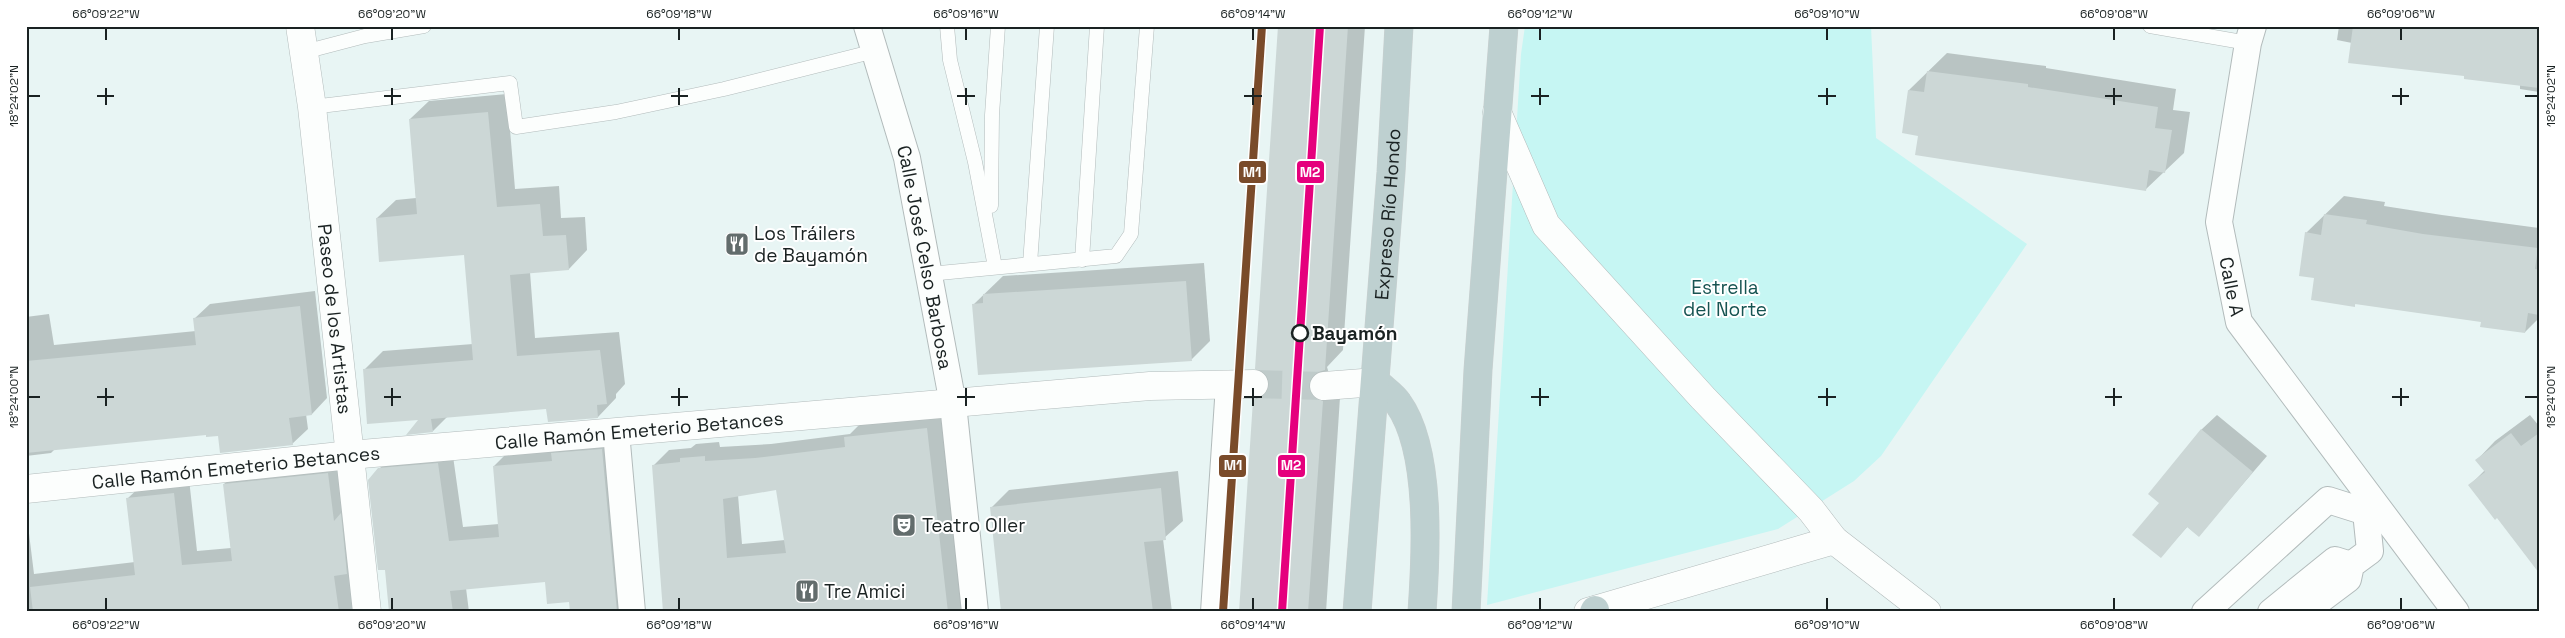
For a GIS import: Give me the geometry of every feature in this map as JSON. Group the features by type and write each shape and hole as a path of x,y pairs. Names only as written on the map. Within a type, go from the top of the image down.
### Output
{"highway":[{"name":"Expreso Río Hondo","path":"1357,612 1376,382 1399,26"},
{"path":"1466,612 1478,370 1504,26"},
{"path":"1376,382 1398,402 1416,438 1427,537 1422,612"}],"street":[{"name":"Calle José Celso Barbosa","path":"867,26 907,158 953,404 975,612"},
{"name":"Calle A","path":"2251,34 2219,222 2239,322 2371,508 2456,612"},
{"name":"Paseo de los Artistas","path":"302,39 312,107 367,612"},
{"path":"1497,112 1546,225 1703,398 1811,510 1834,540 1927,612"},
{"path":"1324,386 1376,382"},
{"path":"1214,612 1241,385"},
{"name":"Calle Ramón Emeterio Betances","path":"26,489 350,455 1150,386 1241,385"},
{"path":"616,432 632,612"},
{"path":"2205,612 2328,500 2371,508 2370,551 2351,565 2348,579 2304,612"},
{"path":"1592,611 1834,540"},
{"path":"2271,612 2335,560 2351,565"}],"lane":[{"path":"302,39 365,36 424,26"},
{"path":"947,26 950,60 975,162 995,267"},
{"path":"995,267 990,196 992,115 998,26"},
{"path":"1030,264 1047,26"},
{"path":"1082,260 1097,26"},
{"path":"929,274 1116,256 1131,234 1147,26"},
{"path":"2150,26 2251,34"},
{"path":"312,107 510,83 516,127 616,112 724,89 874,51"}],"green space":[{"name":"Estrella del Norte","path":"1525,26 1871,26 1876,138 2027,244 1881,456 1854,481 1778,529 1487,605 1521,54"}],"building":[{"path":"1278,26 1348,26 1325,370 1315,373 1310,379 1308,387 1311,395 1323,401 1308,612 1239,612 1253,400 1262,397 1268,391 1270,384 1267,376 1255,369"},
{"path":"2353,26 2539,26 2539,88 2464,79 2464,76 2348,63"},
{"path":"1927,71 2028,84 2028,87 2158,107 2155,128 2172,130 2165,173 2149,170 2146,191 1915,155 1918,136 1902,133 1908,90 1924,92"},
{"path":"488,112 497,207 540,204 543,236 566,235 569,270 510,275 517,356 600,350 607,404 597,405 598,418 548,422 546,409 431,419 433,432 406,435 418,420 367,424 363,369 473,360 464,255 379,262 376,218 417,214 409,119"},
{"path":"2324,214 2367,220 2366,224 2423,234 2538,248 2535,269 2539,270 2539,315 2528,313 2525,333 2480,327 2481,322 2355,304 2355,307 2311,300 2314,278 2299,276 2305,232 2321,235"},
{"path":"1186,281 1192,361 978,375 972,304 983,303 983,294"},
{"path":"300,306 312,415 289,418 293,445 220,453 218,436 206,437 206,435 26,453 26,361 196,345 193,318"},
{"path":"927,428 948,612 663,612 652,465 680,462 680,458 705,456 705,461 755,458 845,447 844,437","holes":["776,490 786,553 727,558 723,499"]},
{"path":"2201,429 2253,472 2199,537 2187,527 2161,558 2132,535 2159,503 2148,494"},
{"path":"2511,433 2521,446 2539,433 2539,573 2497,518 2495,520 2468,485 2485,472 2475,460"},
{"path":"602,449 617,612 570,612 569,602 547,604 545,582 450,591 453,612 389,612 385,570 378,570 368,480 378,468 438,463 449,541 499,537 493,466 552,461 551,453"},
{"path":"328,473 334,521 341,513 347,574 334,576 339,612 33,612 30,587 135,575 126,498 174,493 182,565 232,561 223,484"},
{"path":"1161,488 1166,540 1144,542 1153,612 1001,612 990,507"}],"tunnel":[{"path":"1254,384 1324,386"}],"railway":[{"path":"1247,247 1262,26"},
{"path":"1306,250 1320,26"}],"transit line":[{"name":"M1","path":"1223,612 1262,26"},
{"name":"M2","path":"1282,612 1320,26"}],"place":[{"name":"Los Tráilers de Bayamón","path":"737,244"},
{"name":"Bayamón","path":"1300,333"},
{"name":"Teatro Oller","path":"904,525"},
{"name":"Tre Amici","path":"807,591"}]}
